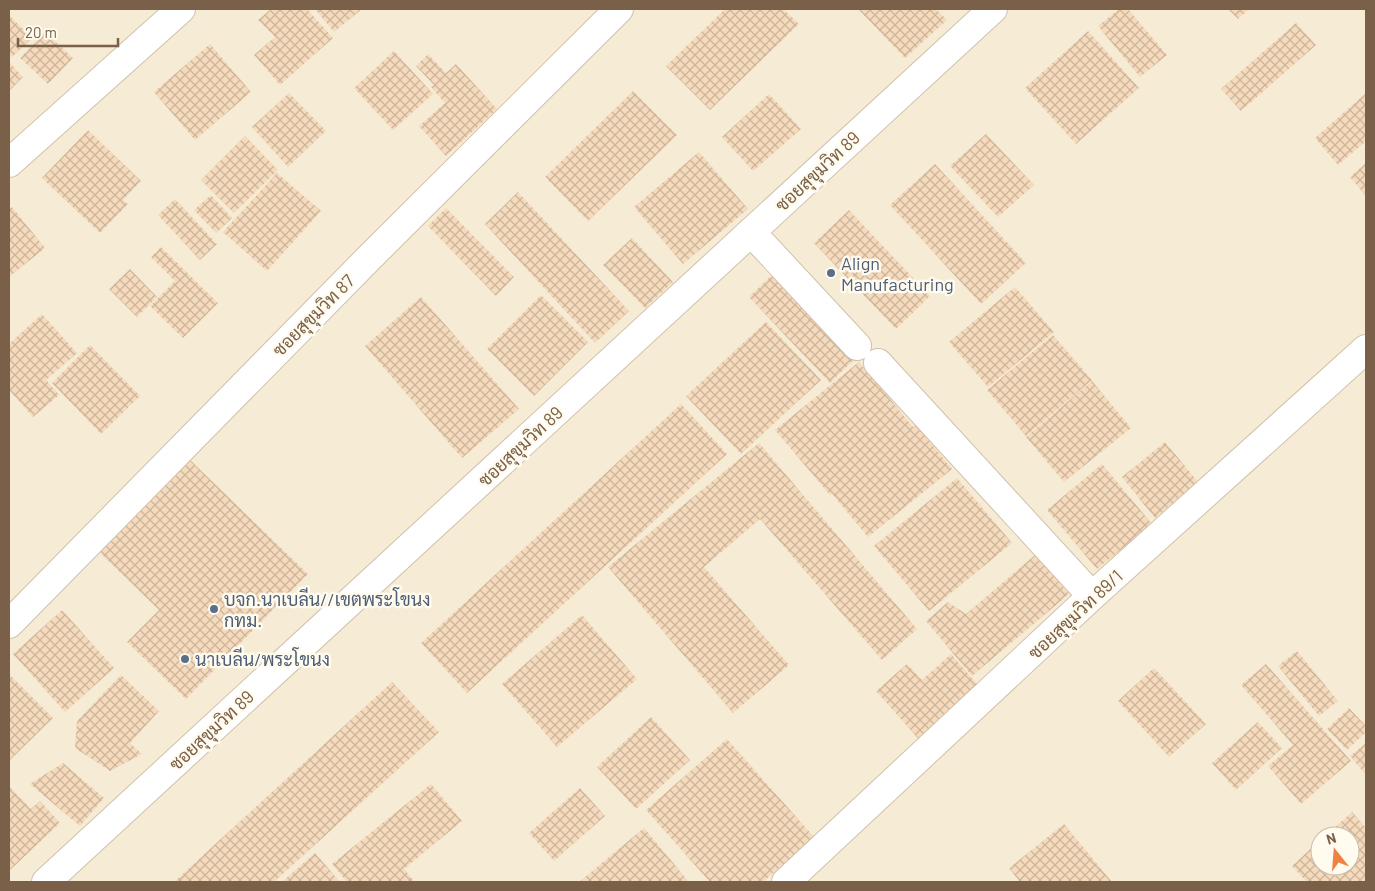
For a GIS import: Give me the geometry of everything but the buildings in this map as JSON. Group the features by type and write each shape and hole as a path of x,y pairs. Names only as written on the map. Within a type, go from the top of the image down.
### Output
{"street":[{"path":"9,163 181,9"},
{"name":"ซอยสุขุมวิท 87","path":"9,624 370,257 619,9"},
{"name":"ซอยสุขุมวิท 89","path":"46,882 993,9"},
{"path":"751,232 868,354 1092,596"},
{"name":"ซอยสุขุมวิท 89/1","path":"786,882 1092,596 1366,348"}],"shaded area":[{"path":"9,9 1366,9 1366,882 9,882"}],"place":[{"name":"Align Manufacturing","path":"831,273"},
{"name":"บจก.นาเบลีน//เขตพระโขนง กทม.","path":"214,609"},
{"name":"นาเบลีน/พระโขนง","path":"185,659"}]}
